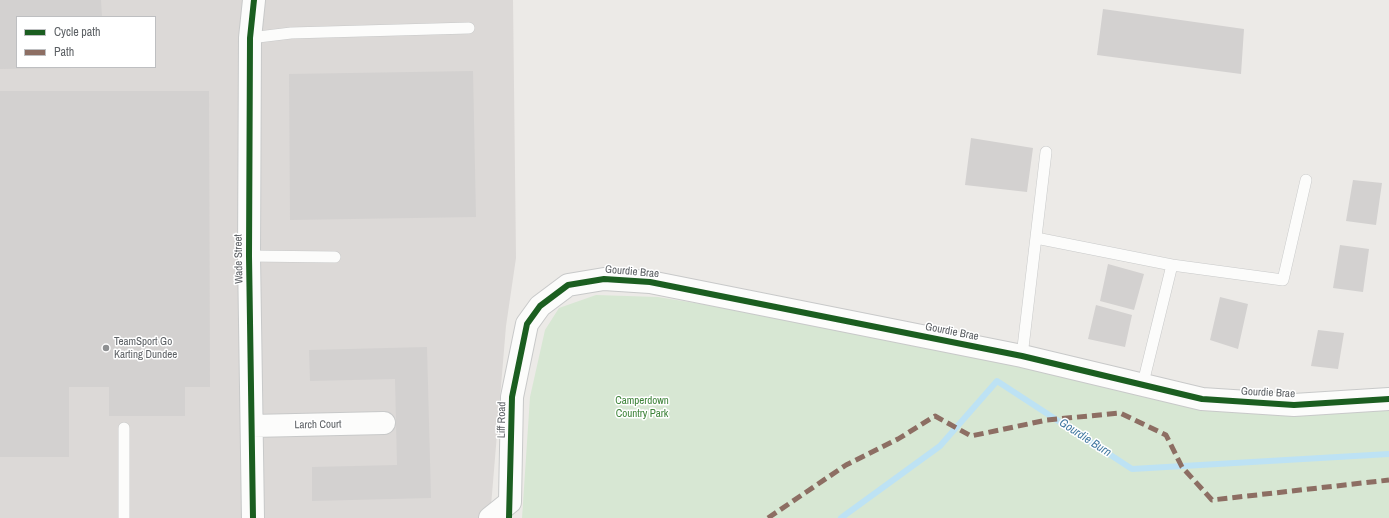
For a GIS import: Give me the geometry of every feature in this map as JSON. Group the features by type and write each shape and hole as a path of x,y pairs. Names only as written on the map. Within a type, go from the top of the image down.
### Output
{"street":[{"name":"Wade Street","path":"253,518 249,256 250,38 254,0"},
{"name":"Gourdie Brae","path":"527,324 540,306 568,285 604,279 650,282 1022,356 1202,399 1294,405 1389,399"},
{"name":"Liff Road","path":"509,510 512,397 527,324"},
{"name":"Larch Court","path":"252,426 384,423"},
{"path":"490,518 509,510"}],"lane":[{"path":"250,38 291,34 469,28"},
{"path":"1022,356 1046,152"},
{"path":"1036,238 1172,265 1283,280 1306,180"},
{"path":"249,256 335,257"},
{"path":"1143,384 1172,265"},
{"path":"124,428 124,518"}],"shaded area":[{"path":"0,0 513,0 516,258 506,326 490,518 0,518"}],"green space":[{"name":"Camperdown Country Park","path":"596,295 658,297 1022,356 1202,399 1389,399 1389,518 522,518 530,397 545,330 559,308"}],"building":[{"path":"0,0 101,0 102,16 16,16 16,68 72,68 0,69"},
{"path":"1103,9 1244,29 1241,74 1097,55"},
{"path":"473,71 476,217 290,220 289,74"},
{"path":"0,91 209,91 210,387 185,387 185,416 109,416 109,387 69,387 69,457 0,457"},
{"path":"971,138 1033,148 1027,192 965,185"},
{"path":"1353,180 1382,183 1376,225 1346,221"},
{"path":"1340,245 1369,249 1363,292 1333,288"},
{"path":"1108,264 1144,274 1134,310 1100,301"},
{"path":"1220,297 1248,304 1238,349 1210,340"},
{"path":"1096,305 1132,315 1125,347 1088,339"},
{"path":"1318,330 1344,333 1338,369 1311,366"},
{"path":"427,347 431,498 312,501 312,467 397,465 395,379 310,381 309,350"}],"waterway":[{"name":"Gourdie Burn","path":"841,518 940,446 997,381 1132,469 1389,454"}],"marked path":[{"path":"768,518 846,465 898,439 935,416 971,436 1047,420 1120,413 1166,435 1182,467 1212,500 1389,480"}],"cycle path":[{"path":"253,518 249,256 250,38 254,0"},
{"path":"509,518 512,397 527,324 540,306 568,285 604,279 650,282 1022,356 1202,399 1294,405 1389,399"}],"place":[{"name":"TeamSport Go Karting Dundee","path":"106,348"}]}
